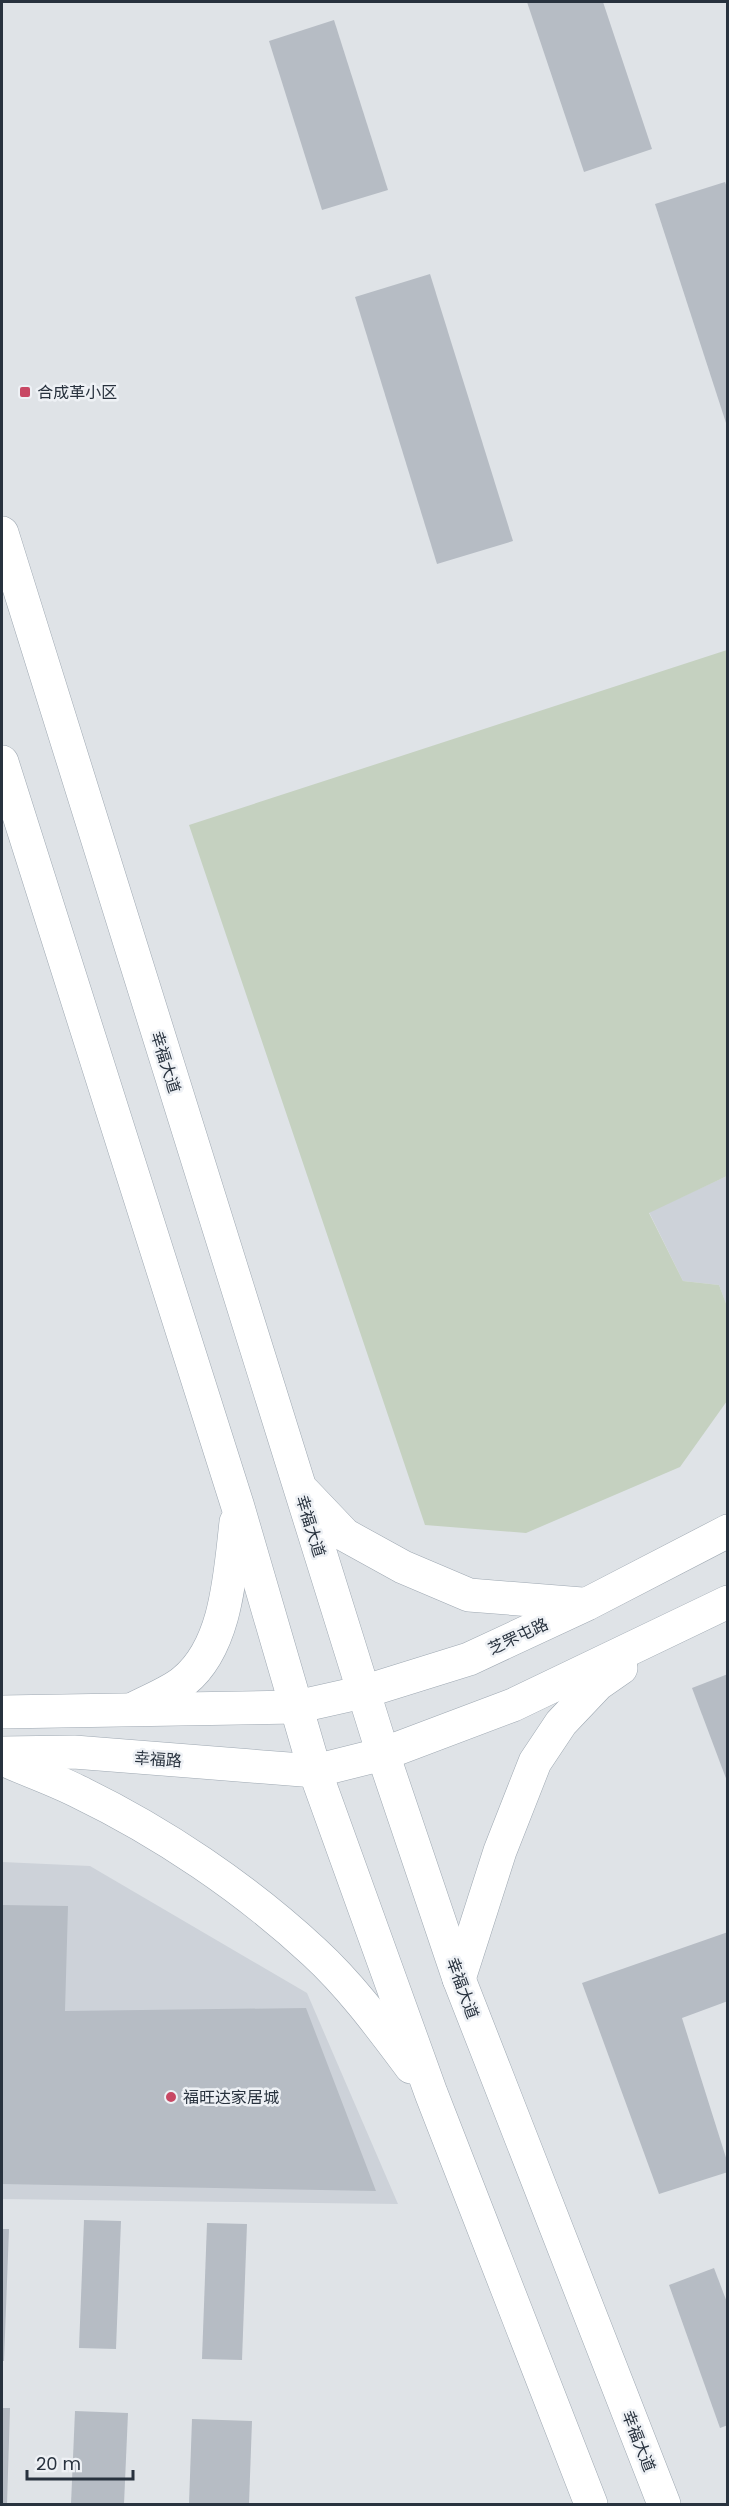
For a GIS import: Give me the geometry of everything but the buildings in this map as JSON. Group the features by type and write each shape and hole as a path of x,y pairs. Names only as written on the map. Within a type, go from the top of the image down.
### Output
{"main road":[{"name":"幸福大道","path":"2,533 383,1754 459,1979 664,2505"},
{"path":"2,762 237,1508 315,1771 431,2093 591,2505"},
{"path":"298,1485 345,1535 412,1571 470,1595 587,1604"},
{"path":"130,1710 184,1681 212,1645 228,1596 237,1508"},
{"name":"芝罘屯路","path":"296,1707 363,1692 469,1659 587,1604 728,1531"},
{"path":"315,1771 383,1754 513,1705 728,1602"},
{"path":"459,1979 500,1851 535,1762 561,1723 598,1684 676,1628"},
{"path":"2,1712 296,1707"},
{"name":"幸福路","path":"2,1752 74,1752 315,1771"},
{"path":"2,1759 76,1791 154,1832 268,1913 315,1953 368,2010 431,2093"}],"shaded area":[{"path":"727,1176 727,1306 719,1285 683,1281 649,1212"},
{"name":"福旺达家居城","path":"2,1862 90,1866 307,1993 398,2204 2,2199"}],"green space":[{"path":"727,650 727,1176 649,1213 683,1281 719,1285 727,1306 727,1401 680,1467 526,1533 425,1525 189,825"}],"place":[{"name":"合成革小区","path":"25,392"},
{"name":"福旺达家居城","path":"171,2097"}]}
